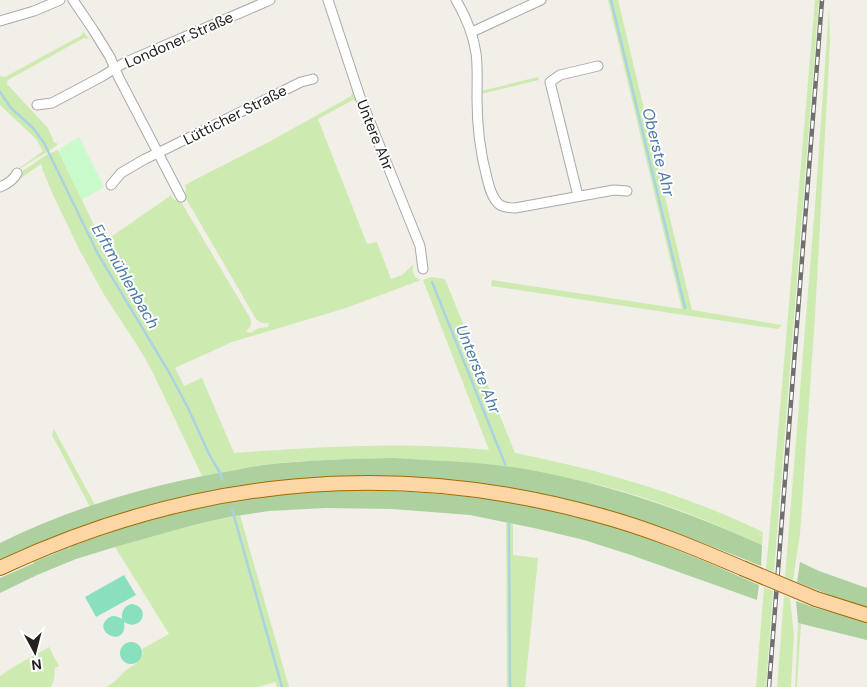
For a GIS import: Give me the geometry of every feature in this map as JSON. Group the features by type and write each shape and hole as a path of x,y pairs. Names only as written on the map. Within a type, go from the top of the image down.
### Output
{"main road":[{"path":"0,568 98,527 184,503 274,488 359,483 406,484 473,489 548,502 598,515 647,530 816,599 867,615"}],"street":[{"path":"0,21 34,11 60,0"},
{"path":"72,0 102,44 181,197"},
{"name":"Londoner Straße","path":"37,105 52,103 144,53 270,0"},
{"name":"Untere Ahr","path":"328,0 360,97 420,246 423,269"},
{"path":"456,0 472,32 477,64 480,143 489,184 495,200 503,206 515,208 614,190 627,191"},
{"path":"472,32 541,0"},
{"path":"578,196 550,82 560,75 598,66"},
{"name":"Lütticher Straße","path":"111,185 121,173 145,159 301,82 313,79"},
{"path":"0,187 15,177 17,173"}],"green space":[{"path":"608,0 618,0 692,310 782,325 778,329 491,286 492,280 682,309"},
{"path":"815,0 819,0 774,572 766,569"},
{"path":"829,8 830,43 815,316 800,534 793,580 785,577"},
{"path":"83,31 89,39 84,38 8,80 7,84 48,128 54,142 58,144 11,174 43,151 36,139 0,105 0,76 5,77 82,35"},
{"path":"538,77 539,80 481,94 481,91"},
{"path":"353,91 357,101 353,100 318,119 367,244 377,242 391,279 402,275 414,264 413,274 421,280 346,308 232,342 175,368 184,386 202,378 234,453 393,445 489,450 423,280 431,277 445,279 515,453 610,475 704,506 763,532 762,545 682,511 599,485 569,478 478,464 387,459 320,460 262,465 202,476 151,369 103,293 79,249 54,197 41,164 8,187 20,178 20,173 46,155 58,150 101,240 105,241 170,196 171,193 173,199 180,200 249,316 251,324 246,331 250,333 259,328 268,327 269,323 262,323 256,319 185,197 185,185 337,104 351,96"},
{"path":"79,137 104,187 82,200 59,153 61,148"},
{"path":"54,429 95,505 90,507 52,435"},
{"path":"392,458 464,462 518,468 565,477 623,492 679,511 762,545 761,566 654,526 572,501 475,483 405,477 336,477 267,483 198,494 131,511 65,533 0,560 0,543 52,520 134,492 263,465"},
{"path":"353,490 415,492 509,502 600,523 700,559 759,585 757,600 631,555 584,540 534,528 470,515 392,509 325,508 269,511 194,525 76,559 0,593 0,578 118,528 161,516 236,501 278,495"},
{"path":"240,515 289,687 277,687 275,682 258,687 106,687 137,663 143,654 142,649 169,634 115,547 194,525"},
{"path":"506,522 513,524 513,555 538,558 525,687 507,687"},
{"path":"800,562 819,571 867,588 867,607 797,582"},
{"path":"124,575 136,595 96,617 85,597"},
{"path":"764,587 773,591 766,687 756,687"},
{"path":"784,596 790,598 794,636 791,687 777,687"},
{"path":"796,601 867,622 867,640 798,623"},
{"path":"131,604 141,609 143,613 140,622 130,624 124,622 124,630 121,635 111,636 104,629 107,619 114,616 122,619 126,606"},
{"path":"798,623 801,624 797,687 795,687"},
{"path":"127,642 135,642 142,649 142,657 135,664 127,664 120,657 120,649"},
{"path":"49,647 59,666 55,668 51,687 0,687 0,676"}],"waterway":[{"name":"Oberste Ahr","path":"611,0 685,308"},
{"name":"Erftmühlenbach","path":"0,92 11,108 33,128 44,143 98,254 170,374 222,479"},
{"name":"Unterste Ahr","path":"432,282 505,464"},
{"name":"Erftmühlenbach","path":"232,509 282,687"},
{"name":"Unterste Ahr","path":"509,523 510,687"}],"railway":[{"path":"769,687 822,0"}]}
